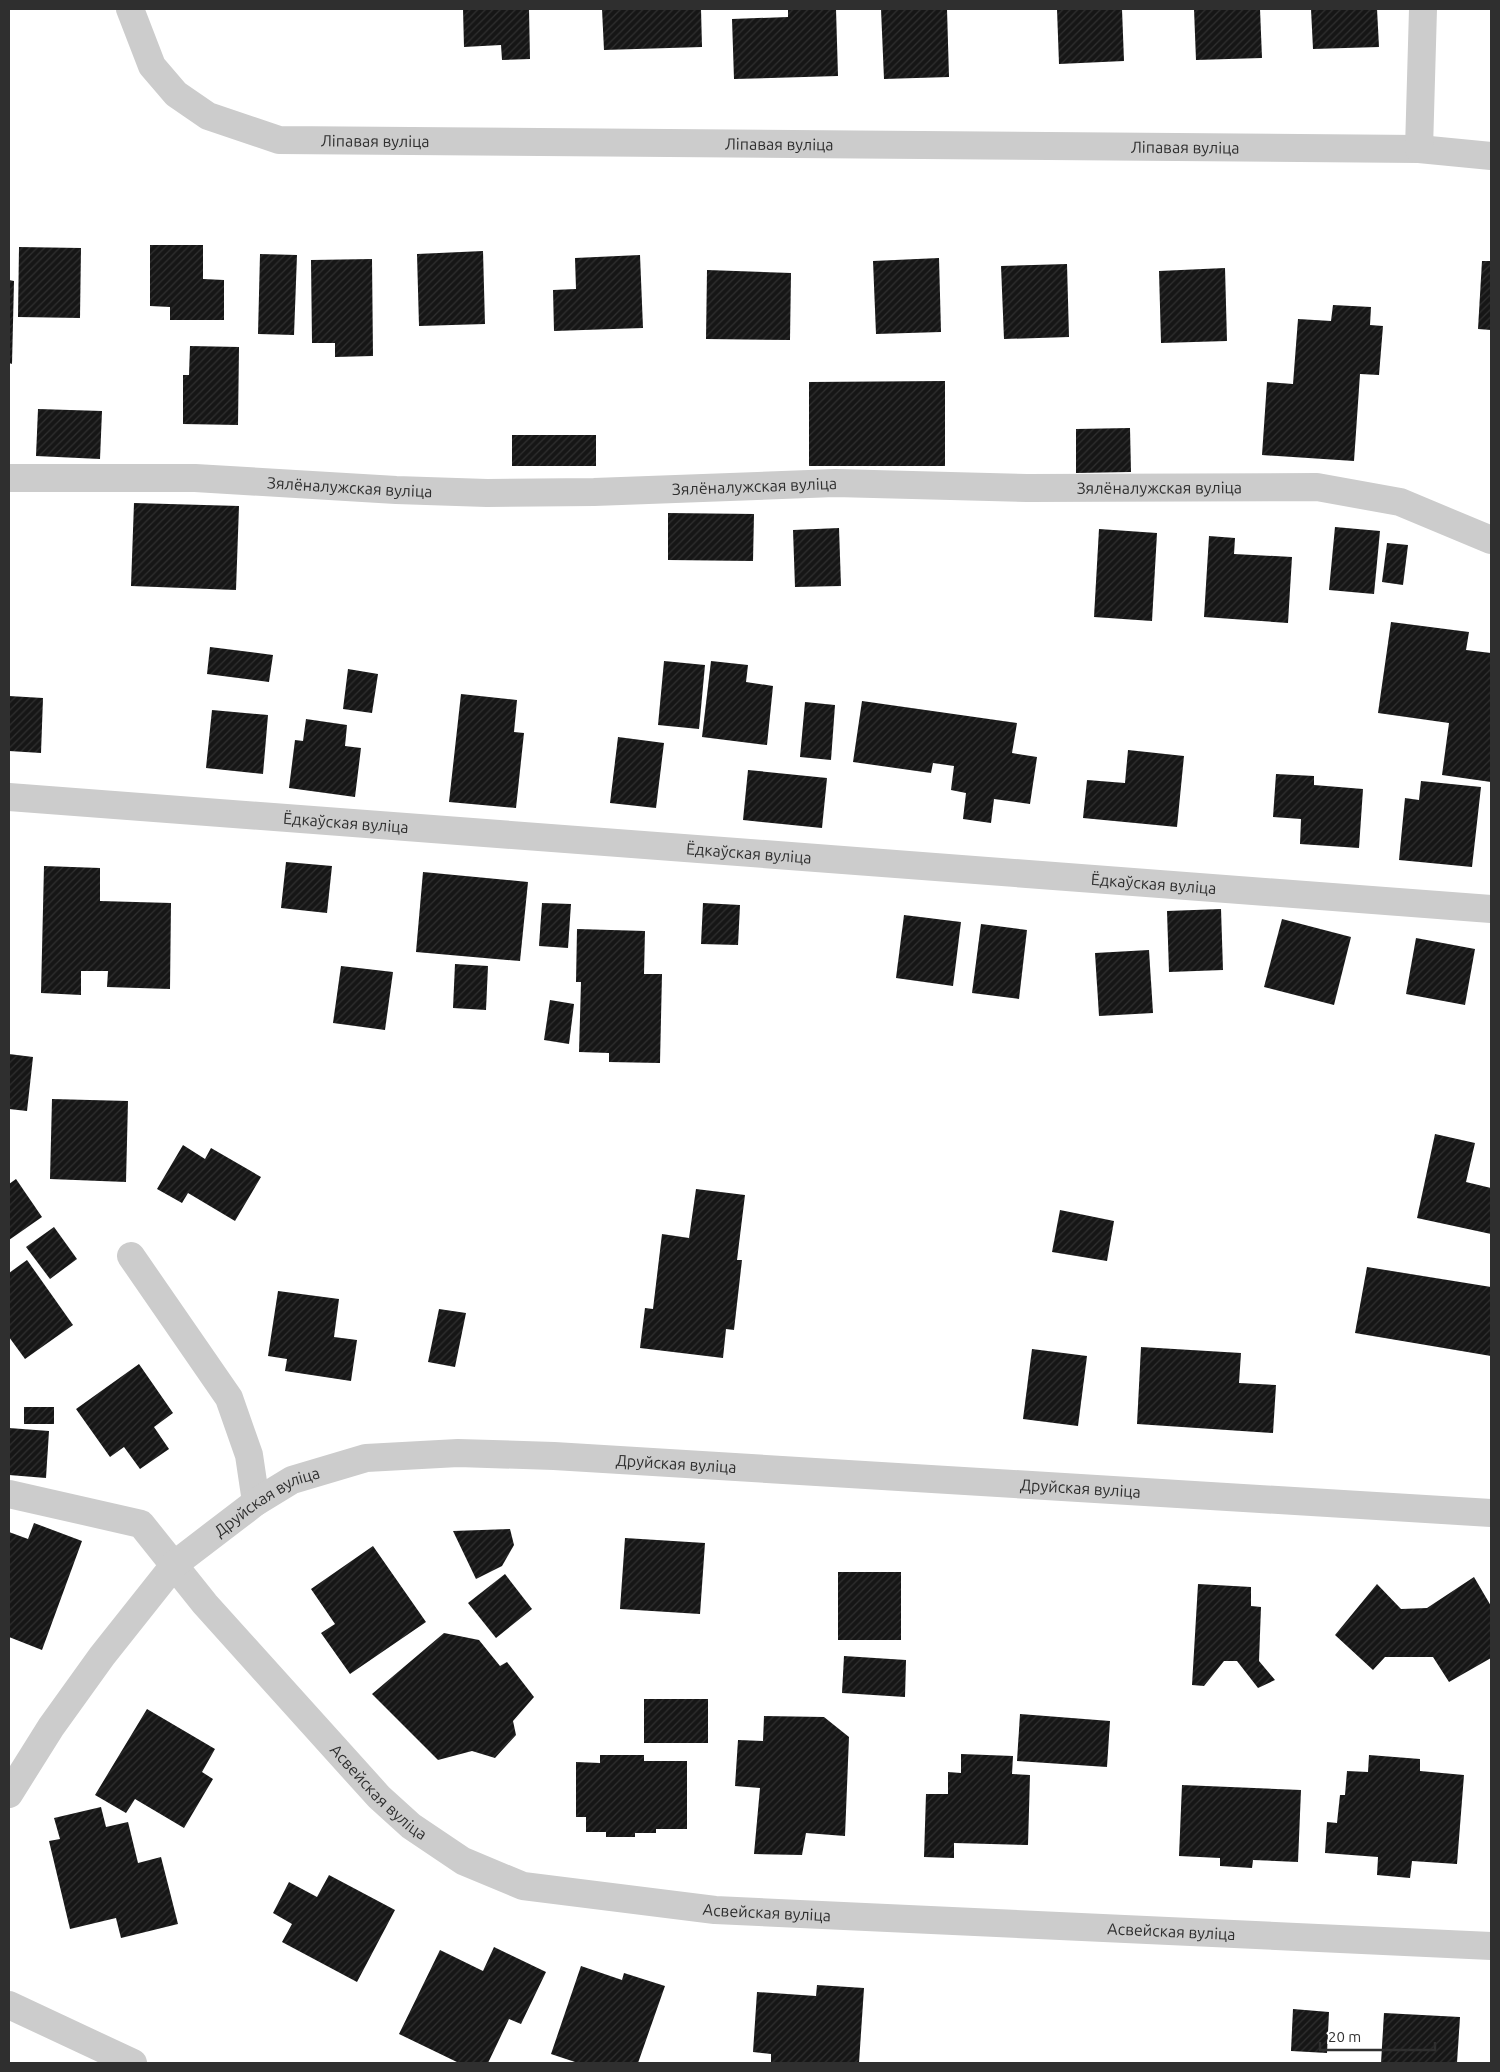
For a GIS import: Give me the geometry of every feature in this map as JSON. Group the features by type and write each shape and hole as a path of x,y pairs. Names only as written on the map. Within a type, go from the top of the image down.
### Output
{"street":[{"name":"Ліпавая вуліца","path":"130,9 152,66 176,94 208,116 279,140 1419,148 1491,156"},
{"path":"1419,148 1423,9"},
{"name":"Зялёналужская вуліца","path":"9,478 195,478 396,490 487,493 604,492 834,483 1027,488 1317,487 1400,502 1491,540"},
{"name":"Ёдкаўская вуліца","path":"9,797 1491,909"},
{"path":"132,1256 229,1398 249,1455 256,1502"},
{"name":"Друйская вуліца","path":"9,1794 51,1727 102,1656 175,1564 256,1502 292,1480 366,1458 458,1453 554,1456 1491,1513"},
{"name":"Асвейская вуліца","path":"9,1494 141,1524 175,1564 205,1604 379,1798 410,1826 462,1861 523,1886 715,1910 1491,1946"},
{"path":"9,2005 133,2063"}],"building":[{"path":"463,9 529,9 530,59 502,60 501,45 464,47"},
{"path":"602,9 701,9 702,47 604,50"},
{"path":"788,9 836,9 838,76 734,79 732,19 788,17"},
{"path":"881,9 947,9 949,77 884,79"},
{"path":"1057,9 1122,9 1124,61 1059,64"},
{"path":"1194,9 1260,9 1262,58 1196,60"},
{"path":"1311,9 1377,9 1379,47 1313,49"},
{"path":"150,245 203,245 203,279 224,280 224,320 170,320 170,307 150,306"},
{"path":"19,247 81,248 80,318 18,317"},
{"path":"483,251 485,324 419,326 417,254"},
{"path":"260,254 297,255 294,335 258,334"},
{"path":"640,255 643,328 554,331 553,290 576,289 575,258"},
{"path":"939,258 941,332 876,334 873,261"},
{"path":"372,259 373,356 335,357 335,343 312,343 311,260"},
{"path":"1482,261 1491,261 1491,330 1478,329"},
{"path":"1067,264 1069,337 1004,339 1001,266"},
{"path":"1225,268 1227,341 1161,343 1159,271"},
{"path":"707,270 791,273 790,340 706,339"},
{"path":"9,280 14,281 12,364 9,363"},
{"path":"1333,305 1371,307 1370,325 1383,326 1379,375 1360,374 1354,461 1262,455 1267,382 1293,384 1298,319 1331,321"},
{"path":"190,346 239,347 238,425 183,424 183,375 189,375"},
{"path":"945,381 945,466 809,466 809,382"},
{"path":"38,409 102,411 100,459 36,456"},
{"path":"1130,428 1131,472 1076,473 1076,429"},
{"path":"512,435 596,435 596,466 512,466"},
{"path":"134,503 239,506 236,590 131,586"},
{"path":"668,513 754,514 753,561 668,560"},
{"path":"1335,527 1380,531 1374,594 1329,590"},
{"path":"839,528 841,586 795,587 793,530"},
{"path":"1099,529 1157,533 1152,621 1094,617"},
{"path":"1209,536 1235,538 1234,554 1292,557 1288,623 1204,617"},
{"path":"1387,543 1408,545 1403,585 1382,582"},
{"path":"1391,622 1469,632 1466,650 1491,653 1491,782 1442,775 1449,723 1378,713"},
{"path":"210,647 273,655 269,682 207,674"},
{"path":"664,661 705,665 699,729 658,725"},
{"path":"711,661 748,665 746,682 773,686 767,745 702,737"},
{"path":"348,669 378,674 372,713 343,709"},
{"path":"461,694 517,700 514,732 524,733 516,808 449,802"},
{"path":"9,696 43,698 41,753 9,751"},
{"path":"862,701 1017,723 1012,753 1037,757 1030,804 994,799 991,823 963,819 966,793 951,790 954,766 933,763 931,773 853,762"},
{"path":"805,702 835,705 831,760 800,757"},
{"path":"212,710 268,715 263,774 206,768"},
{"path":"306,719 347,725 345,746 361,748 355,797 289,788 295,740 303,741"},
{"path":"618,737 664,743 656,808 610,803"},
{"path":"1128,750 1184,756 1177,827 1083,818 1087,780 1125,783"},
{"path":"748,770 827,778 822,828 743,820"},
{"path":"1276,774 1314,776 1314,785 1363,789 1359,848 1300,844 1301,819 1273,817"},
{"path":"1421,781 1481,787 1472,867 1399,860 1405,798 1419,800"},
{"path":"286,862 332,866 327,913 281,908"},
{"path":"44,866 100,868 100,901 171,903 170,989 107,987 108,971 81,971 81,995 41,993"},
{"path":"423,872 528,882 520,961 416,952"},
{"path":"542,903 571,904 568,948 539,946"},
{"path":"703,903 740,905 738,945 701,944"},
{"path":"1221,909 1223,970 1169,972 1167,911"},
{"path":"904,915 961,922 953,986 896,978"},
{"path":"1282,919 1351,937 1334,1005 1264,987"},
{"path":"981,924 1027,930 1019,999 972,993"},
{"path":"577,929 645,931 644,974 662,974 660,1063 609,1062 609,1053 579,1052 581,982 576,982"},
{"path":"1416,938 1475,949 1465,1005 1406,994"},
{"path":"1149,950 1153,1013 1099,1016 1095,953"},
{"path":"455,964 488,966 486,1010 453,1008"},
{"path":"341,966 393,972 385,1030 333,1023"},
{"path":"550,1000 574,1004 569,1044 544,1040"},
{"path":"9,1054 33,1057 27,1111 9,1109"},
{"path":"52,1099 128,1101 126,1182 50,1179"},
{"path":"1435,1134 1475,1143 1466,1182 1491,1188 1491,1234 1417,1218"},
{"path":"183,1145 205,1159 211,1148 261,1177 235,1221 188,1193 182,1203 157,1189"},
{"path":"16,1179 42,1217 9,1240 9,1184"},
{"path":"696,1189 745,1195 737,1260 742,1260 734,1330 726,1329 723,1358 640,1348 645,1308 653,1309 662,1234 689,1238"},
{"path":"1060,1210 1114,1221 1107,1261 1052,1252"},
{"path":"54,1227 77,1259 50,1279 26,1247"},
{"path":"27,1260 73,1325 25,1359 9,1337 9,1273"},
{"path":"1367,1267 1491,1287 1491,1356 1355,1333"},
{"path":"278,1291 339,1299 334,1337 357,1340 351,1381 285,1371 287,1359 268,1356"},
{"path":"439,1309 466,1313 455,1367 428,1362"},
{"path":"1141,1347 1241,1353 1239,1383 1276,1385 1273,1433 1137,1424"},
{"path":"1032,1349 1087,1356 1078,1426 1023,1419"},
{"path":"139,1364 173,1413 154,1427 169,1449 140,1469 124,1447 110,1457 76,1409"},
{"path":"24,1407 54,1407 54,1424 24,1424"},
{"path":"9,1428 49,1431 46,1478 9,1475"},
{"path":"34,1523 82,1541 42,1650 9,1637 9,1532 28,1539"},
{"path":"510,1529 514,1545 502,1566 476,1579 453,1531"},
{"path":"625,1538 705,1543 700,1614 620,1609"},
{"path":"373,1546 426,1622 350,1674 321,1633 335,1624 311,1589"},
{"path":"838,1572 901,1572 901,1640 838,1640"},
{"path":"505,1574 532,1609 496,1638 468,1603"},
{"path":"1474,1577 1491,1606 1491,1658 1449,1682 1433,1657 1385,1657 1373,1670 1335,1635 1377,1584 1401,1609 1427,1608"},
{"path":"1198,1584 1251,1587 1251,1606 1261,1607 1259,1661 1275,1680 1258,1688 1237,1661 1224,1661 1204,1686 1192,1685"},
{"path":"444,1633 479,1640 500,1666 507,1662 534,1697 513,1721 516,1735 495,1758 472,1751 438,1760 372,1694"},
{"path":"844,1656 906,1660 905,1697 842,1693"},
{"path":"644,1699 708,1699 708,1743 644,1743"},
{"path":"147,1709 215,1749 202,1772 213,1779 184,1828 135,1799 126,1813 95,1795"},
{"path":"1020,1714 1110,1721 1107,1767 1017,1761"},
{"path":"764,1716 824,1717 849,1737 845,1836 806,1833 802,1855 754,1854 760,1788 735,1786 738,1740 763,1741"},
{"path":"961,1754 1013,1756 1012,1774 1030,1775 1028,1845 954,1843 954,1858 924,1857 926,1794 948,1794 948,1772 961,1773"},
{"path":"600,1755 644,1755 644,1761 687,1761 687,1829 656,1829 656,1833 635,1833 635,1837 606,1837 606,1832 586,1832 586,1817 576,1817 576,1762 600,1763"},
{"path":"1369,1755 1420,1759 1420,1771 1464,1775 1457,1864 1412,1861 1410,1878 1377,1875 1378,1857 1325,1853 1327,1822 1337,1823 1340,1795 1345,1795 1347,1771 1368,1772"},
{"path":"1182,1785 1301,1790 1298,1862 1253,1860 1252,1868 1220,1866 1220,1858 1179,1856"},
{"path":"101,1807 106,1827 128,1822 138,1863 161,1857 178,1924 121,1938 116,1918 70,1929 49,1841 60,1839 54,1818"},
{"path":"329,1875 395,1910 357,1982 282,1942 292,1924 273,1913 289,1882 317,1897"},
{"path":"494,1947 546,1972 521,2024 509,2019 488,2063 459,2063 399,2034 440,1950 483,1971"},
{"path":"581,1966 622,1980 624,1973 665,1986 638,2063 578,2063 551,2054"},
{"path":"817,1985 864,1988 859,2063 771,2063 771,2054 753,2052 757,1992 816,1996"},
{"path":"1293,2009 1329,2012 1327,2053 1291,2051"},
{"path":"1384,2013 1460,2017 1457,2063 1381,2063"}]}
